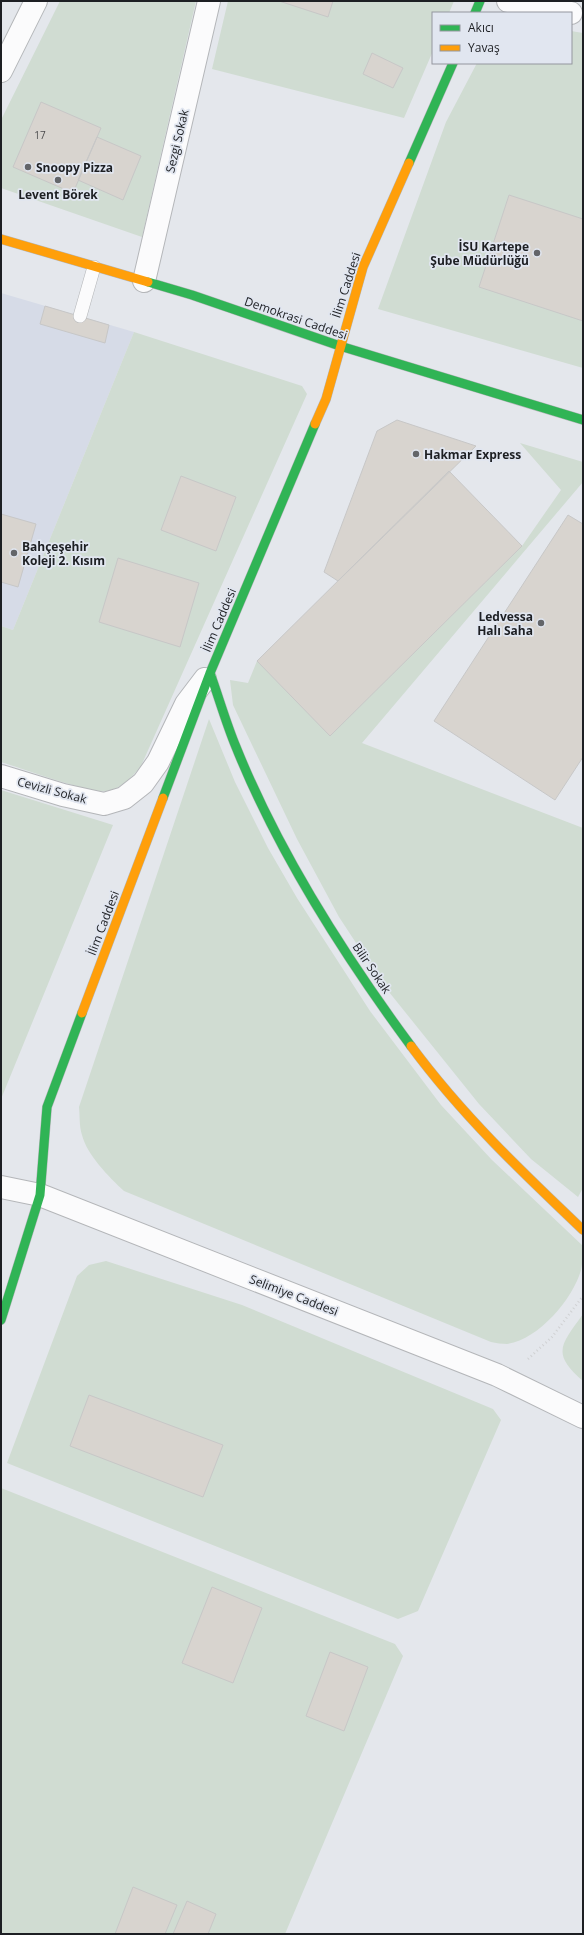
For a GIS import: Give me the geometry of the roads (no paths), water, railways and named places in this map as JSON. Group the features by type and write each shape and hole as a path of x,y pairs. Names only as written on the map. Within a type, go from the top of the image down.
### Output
{"street":[{"path":"1,72 36,1"},
{"name":"Sezgi Sokak","path":"144,281 209,1"},
{"path":"475,12 480,1"},
{"path":"508,1 566,12"},
{"path":"572,13 583,15"},
{"name":"İlim Caddesi","path":"1,1320 40,1195 47,1107 210,673 326,400 363,267 453,64"},
{"name":"Demokrasi Caddesi","path":"1,239 192,295 340,346 583,420"},
{"name":"Cevizli Sokak","path":"1,776 63,795 104,804 124,798 143,783 158,762 186,704 210,673"},
{"name":"Bilir Sokak","path":"210,673 236,748 273,825 312,898 352,961 397,1027 470,1120 509,1160 583,1230"},
{"name":"Selimiye Caddesi","path":"1,1187 40,1195 497,1375 583,1417"}],"lane":[{"path":"80,316 94,267"}],"place":[{"name":"Snoopy Pizza","path":"28,167"},
{"name":"Levent Börek","path":"58,180"},
{"name":"İSU Kartepe Şube Müdürlüğü","path":"537,253"},
{"name":"Hakmar Express","path":"416,454"},
{"name":"Bahçeşehir Koleji 2. Kısım","path":"14,553"},
{"name":"Ledvessa Halı Saha","path":"541,623"}]}
